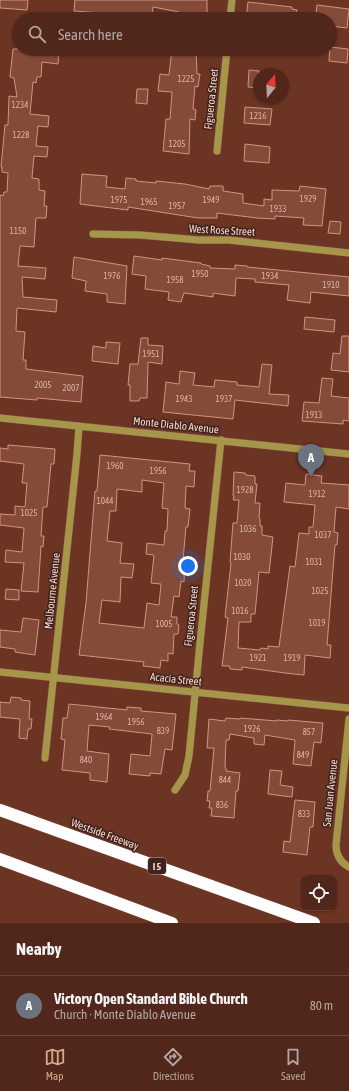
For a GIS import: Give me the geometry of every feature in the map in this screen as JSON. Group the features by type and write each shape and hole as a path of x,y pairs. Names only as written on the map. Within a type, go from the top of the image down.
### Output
{"highway":[{"name":"Westside Freeway","path":"0,810 314,923"},
{"path":"0,859 172,923"}],"street":[{"path":"231,12 232,0"},
{"name":"Figueroa Street","path":"217,151 226,56"},
{"name":"West Rose Street","path":"93,234 140,235 199,240 229,240 349,253"},
{"name":"Monte Diablo Avenue","path":"0,418 349,454"},
{"name":"Melbourne Avenue","path":"45,758 79,426"},
{"name":"Figueroa Street","path":"175,790 185,774 190,756 195,692 221,440"},
{"name":"Acacia Street","path":"0,672 349,708"},
{"name":"San Juan Avenue","path":"348,866 338,858 336,845 349,719"}],"building":[{"path":"0,0 28,0 27,10 0,8"},
{"path":"75,0 207,0 207,12 179,12 153,7 152,12 74,11"},
{"path":"248,2 292,7 292,9 297,10 297,12 247,12"},
{"path":"317,5 349,9 347,28 337,27 337,12 316,12"},
{"path":"337,48 348,49 347,63 329,61 329,56 337,56"},
{"path":"12,56 59,56 58,64 42,62 41,77 37,77 36,83 33,82 30,114 49,116 48,127 38,126 36,146 48,147 47,157 34,156 32,178 39,179 39,190 45,191 44,206 47,206 46,218 36,218 34,247 20,246 18,266 46,268 45,279 22,277 23,297 57,300 56,312 17,308 16,331 25,332 23,360 26,360 26,369 83,376 81,402 37,398 37,400 0,397 0,195 3,196 4,192 7,192 8,173 2,172 1,167 5,125 8,125 9,96 17,97 14,78 10,77"},
{"path":"171,56 196,56 197,74 200,74 198,87 195,86 193,109 196,110 195,120 190,119 189,154 163,151 166,119 170,119 172,92 158,91 160,74 169,75"},
{"path":"249,70 253,70 253,87 248,87"},
{"path":"137,89 148,89 147,104 136,103"},
{"path":"245,107 272,109 270,125 244,123"},
{"path":"245,144 270,147 269,163 244,161"},
{"path":"82,174 107,176 106,187 125,189 126,178 136,179 136,181 156,183 156,181 185,184 209,189 210,186 223,186 223,191 243,194 243,203 264,206 264,199 272,200 272,190 299,191 300,186 326,189 322,226 303,225 304,218 275,216 275,219 257,218 217,213 217,218 198,218 128,207 128,210 80,204"},
{"path":"330,221 341,222 340,234 328,233"},
{"path":"134,256 201,263 210,266 210,268 235,269 235,265 349,277 349,296 311,292 310,303 287,300 289,285 255,282 255,279 236,278 235,296 213,293 213,297 184,293 181,302 168,300 169,292 145,289 146,276 132,274"},
{"path":"74,257 127,266 125,304 107,302 107,294 85,291 86,281 72,278"},
{"path":"305,317 335,320 334,332 304,329"},
{"path":"342,336 349,336 349,372 331,370 333,353 340,354"},
{"path":"141,338 148,338 148,345 163,346 162,364 148,362 147,398 140,398 139,401 130,401 130,385 128,385 130,364 138,364"},
{"path":"106,342 120,343 118,364 92,361 93,346 106,348"},
{"path":"262,364 272,365 269,394 289,395 288,406 235,400 233,419 163,412 166,382 179,384 180,371 195,373 193,385 214,387 215,380 237,382 237,385 259,387"},
{"path":"322,378 333,379 331,396 349,398 349,421 343,420 343,424 302,421 304,402 319,403"},
{"path":"8,445 55,449 54,464 51,464 47,507 43,507 41,536 44,536 43,547 41,546 38,592 21,591 24,563 5,562 6,550 22,552 24,528 0,525 0,514 15,515 15,506 25,507 27,483 22,483 24,464 0,461 0,448 8,449"},
{"path":"100,455 190,464 189,471 195,471 194,487 186,486 185,508 190,509 188,527 186,527 183,560 185,561 184,582 181,581 179,597 174,596 171,617 177,617 177,624 179,625 178,634 174,634 173,654 168,653 168,661 161,660 160,668 143,666 144,662 79,655 86,603 95,491 97,491","holes":["142,480 164,483 162,508 168,509 167,531 165,531 164,545 147,543 146,554 154,555 151,583 161,584 159,605 147,603 144,628 99,623 102,600 120,602 121,577 132,578 134,564 120,563 122,543 107,541 110,511 116,511 117,489 142,492"]},
{"path":"234,472 255,476 255,484 257,484 255,503 260,503 259,518 260,526 262,526 262,535 273,537 269,573 259,572 255,614 251,614 251,622 239,622 238,648 260,650 261,648 268,649 268,646 279,647 290,566 295,567 299,533 309,534 309,527 313,527 315,505 284,502 286,483 305,485 306,474 322,476 321,483 349,485 349,509 336,507 334,532 338,533 337,545 335,545 327,645 331,645 330,658 305,655 304,675 242,667 242,670 230,669 230,666 222,666 228,618 225,617 231,563 233,523 237,523 239,500 233,500"},
{"path":"6,589 19,590 19,600 5,599"},
{"path":"23,618 39,620 35,655 15,652 15,649 0,647 0,630 21,632"},
{"path":"11,697 30,701 29,719 32,719 31,729 28,729 27,739 19,738 20,719 0,717 0,702 10,703"},
{"path":"69,704 127,710 127,707 141,708 141,711 176,714 172,750 165,749 161,774 150,773 150,776 129,774 131,754 150,756 152,734 89,725 87,751 109,754 107,782 90,780 90,773 62,770 65,740 61,739 63,718 67,718"},
{"path":"226,718 323,723 321,743 314,742 311,766 293,764 295,740 265,735 264,745 254,744 254,738 230,734 229,740 226,740 226,771 240,773 238,791 236,791 234,818 211,816 212,808 209,808 210,801 207,801 208,791 210,791 214,748 207,748 209,719 225,721"},
{"path":"270,770 282,771 280,785 293,787 292,797 268,794"},
{"path":"295,800 315,802 313,827 310,827 307,855 283,852 284,841 290,842"}],"place":[{"name":"Victory Open Standard Bible Church","path":"311,477"}]}
